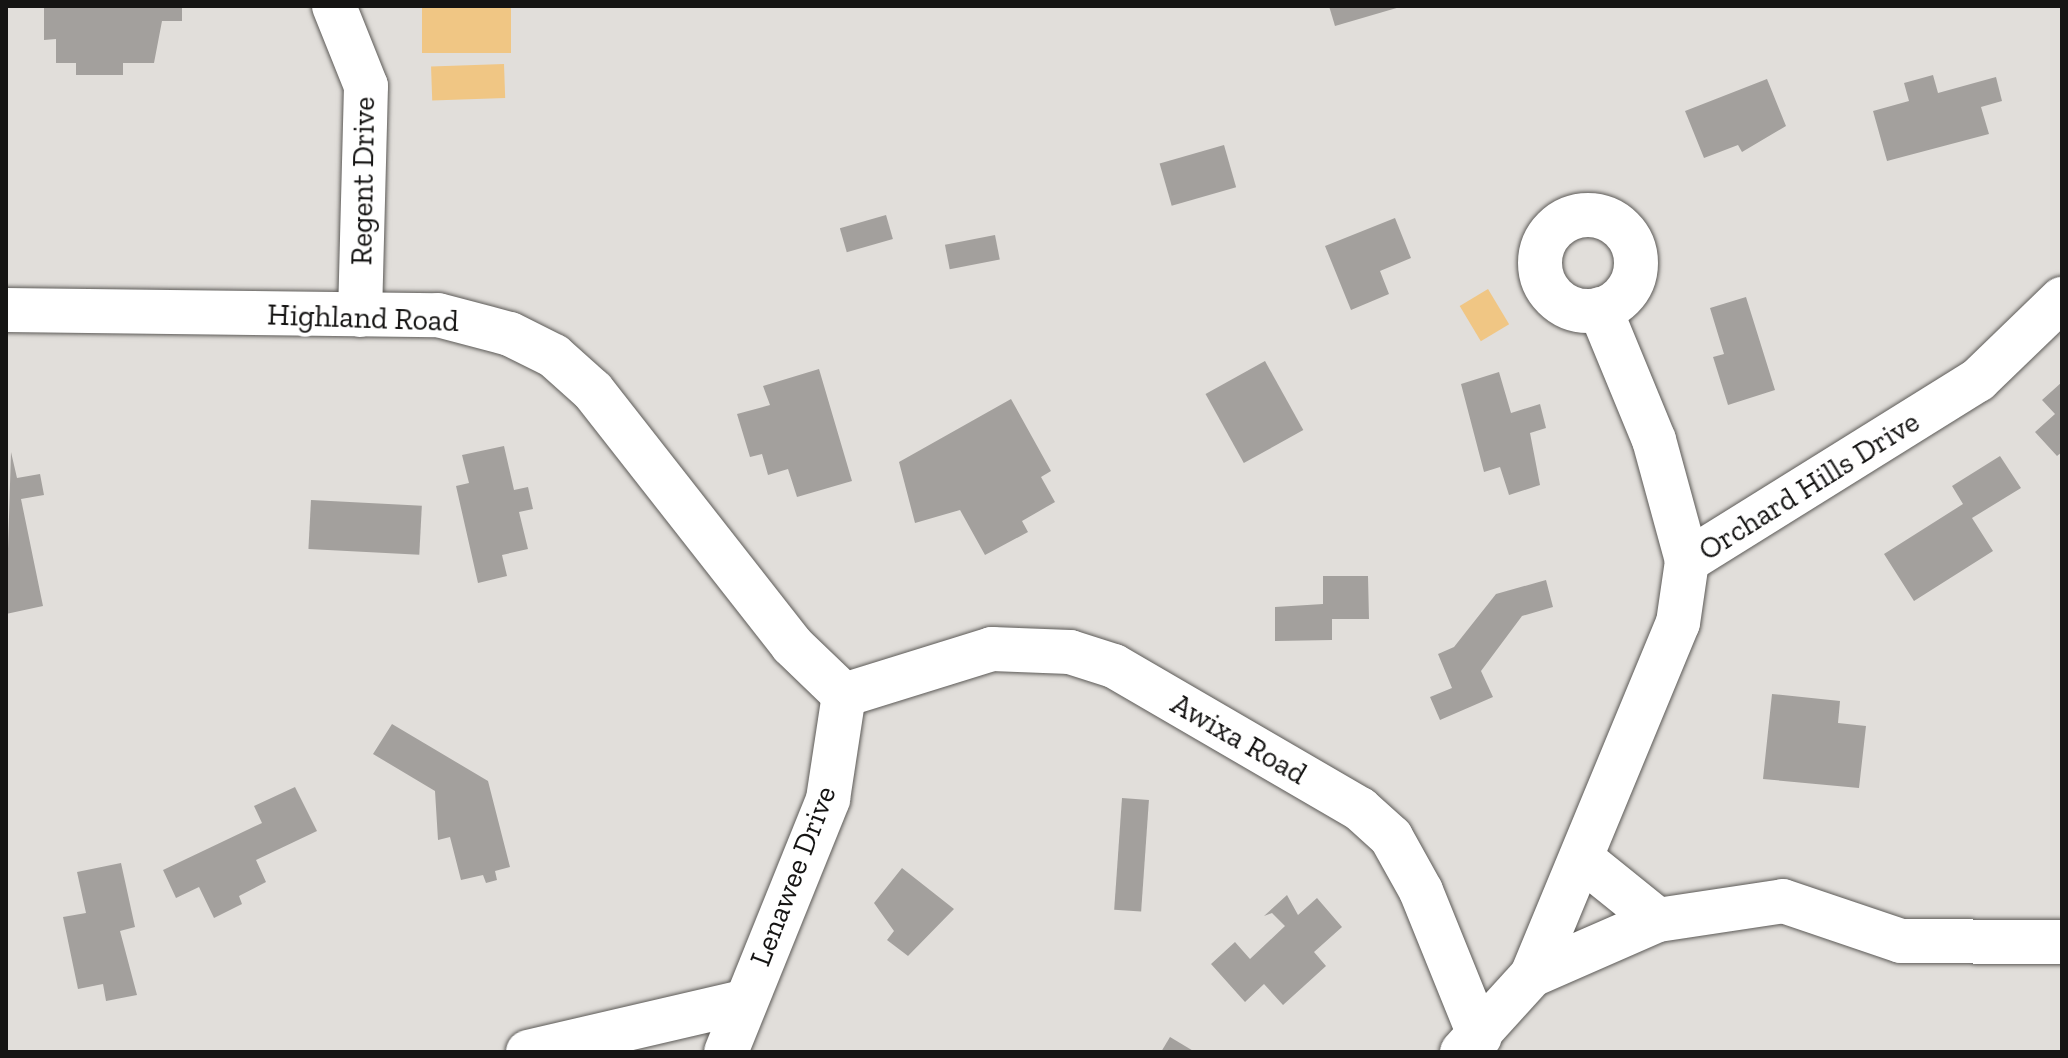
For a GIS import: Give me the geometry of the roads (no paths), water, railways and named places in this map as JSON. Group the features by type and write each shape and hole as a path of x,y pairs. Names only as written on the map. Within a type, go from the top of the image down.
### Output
{"street":[{"name":"Regent Drive","path":"334,6 366,86 360,315"},
{"name":"Orchard Hills Drive","path":"1471,1045 1532,975 1678,623 1687,561 1978,380 2062,299"},
{"path":"1600,309 1654,440 1687,561"},
{"name":"Highland Road","path":"6,310 360,315 465,320 554,356 593,391 792,645 844,695"},
{"name":"Awixa Road","path":"844,695 992,649 1070,652 1114,666 1360,809 1391,837 1408,862 1471,1045"},
{"name":"Lenawee Drive","path":"726,1052 743,1002 828,799 844,695"},
{"path":"1582,859 1658,920"},
{"name":"Orchard Hills Drive","path":"1532,975 1658,920 1783,901 1901,941 2062,942"},
{"path":"528,1052 743,1002"}]}
